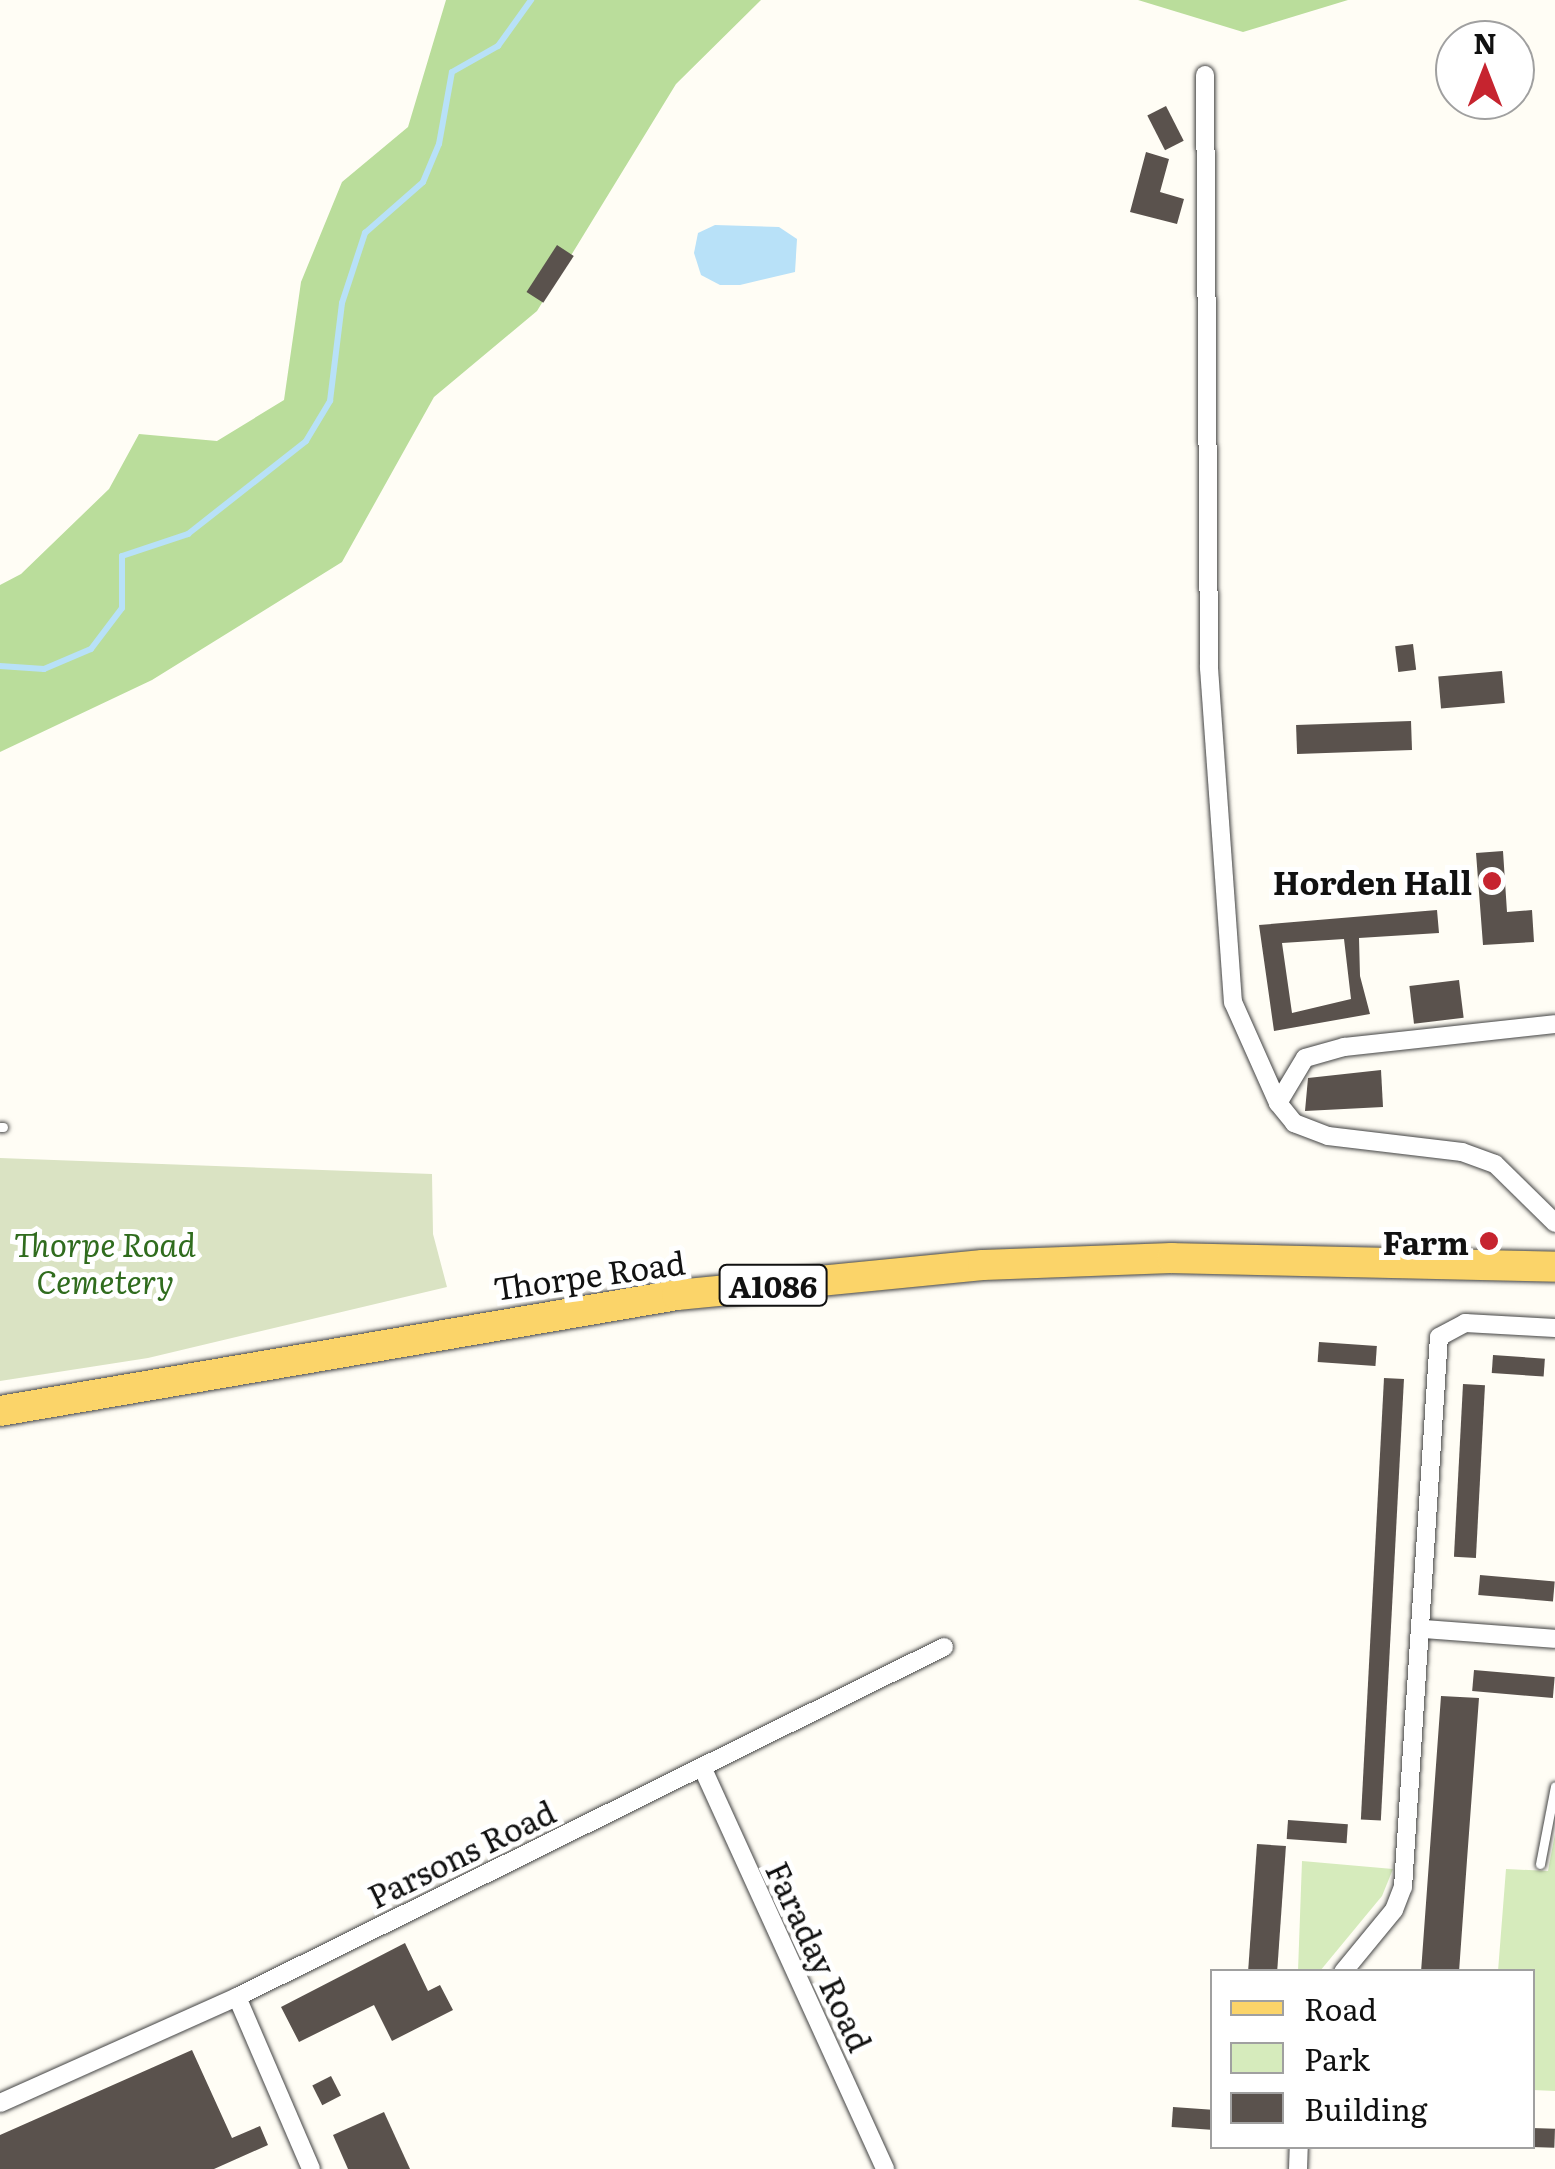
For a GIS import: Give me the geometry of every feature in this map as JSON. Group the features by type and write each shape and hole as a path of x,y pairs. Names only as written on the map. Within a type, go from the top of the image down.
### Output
{"main road":[{"name":"Thorpe Road","path":"0,1410 677,1295 945,1269 1172,1258 1555,1267"}],"street":[{"path":"1205,75 1209,668 1233,1002 1278,1103 1294,1123 1328,1136 1462,1152 1495,1164 1555,1223"},
{"path":"1278,1103 1306,1058 1344,1047 1555,1024"},
{"path":"1345,1969 1394,1910 1403,1887 1440,1337 1466,1323 1555,1328"},
{"path":"1422,1629 1555,1638"},
{"name":"Parsons Road","path":"0,2103 236,1997 944,1648"},
{"name":"Faraday Road","path":"702,1768 884,2169"},
{"path":"236,1997 311,2169"}],"lane":[{"path":"1540,1864 1555,1786"}],"green space":[{"path":"446,0 761,0 676,84 537,311 434,397 342,562 152,680 0,752 0,585 21,574 109,489 139,434 217,441 284,400 301,282 342,182 408,127"},
{"path":"1138,0 1348,0 1243,32"},
{"name":"Thorpe Road Cemetery","path":"0,1158 432,1174 433,1234 447,1287 148,1358 0,1381"},
{"path":"1555,1834 1555,2091 1535,2090 1535,1969 1498,1969 1506,1869 1548,1871"},
{"path":"1302,1861 1393,1869 1382,1896 1322,1969 1298,1969"}],"water":[{"path":"715,225 779,227 797,239 795,272 740,285 720,285 701,275 694,253 698,233"}],"building":[{"path":"1166,106 1184,141 1165,150 1147,116"},
{"path":"1146,152 1169,159 1160,192 1184,199 1177,224 1130,212"},
{"path":"557,245 574,256 543,303 527,292"},
{"path":"1413,644 1416,670 1398,672 1395,646"},
{"path":"1502,671 1505,703 1441,708 1438,677"},
{"path":"1411,721 1412,750 1297,754 1296,725"},
{"name":"Horden Hall","path":"1503,851 1507,912 1532,910 1534,942 1483,945 1476,853"},
{"path":"1437,910 1439,933 1359,938 1360,976 1370,1014 1274,1031 1259,925","holes":["1344,939 1351,999 1292,1013 1282,943"]},
{"path":"1459,980 1464,1018 1414,1024 1409,986"},
{"path":"1381,1070 1383,1107 1305,1111 1308,1078"},
{"path":"1319,1342 1377,1346 1375,1366 1318,1362"},
{"path":"1493,1355 1545,1359 1544,1377 1492,1373"},
{"path":"1384,1378 1404,1379 1381,1820 1361,1819"},
{"path":"1463,1384 1485,1385 1476,1558 1454,1557"},
{"path":"1480,1575 1555,1582 1553,1601 1478,1595"},
{"path":"1474,1670 1555,1677 1553,1698 1472,1691"},
{"path":"1441,1696 1479,1698 1459,1969 1421,1969"},
{"path":"1288,1820 1348,1824 1347,1843 1287,1839"},
{"path":"1257,1844 1286,1846 1277,1969 1248,1969"},
{"path":"405,1943 428,1991 440,1985 453,2010 392,2041 374,2005 299,2042 281,2007"},
{"path":"192,2050 232,2138 260,2126 268,2145 214,2169 0,2169 0,2135"},
{"path":"331,2076 341,2096 322,2105 312,2086"},
{"path":"1173,2107 1210,2110 1210,2130 1172,2127"},
{"path":"384,2112 410,2169 348,2169 333,2135"},
{"path":"1535,2128 1555,2129 1554,2148 1535,2147"}],"waterway":[{"path":"0,666 44,669 91,649 122,608 122,556 188,534 306,441 330,401 342,303 365,233 423,182 439,144 452,72 498,46 531,0"}],"place":[{"name":"Horden Hall","path":"1492,881"},
{"name":"Farm","path":"1489,1241"}]}
